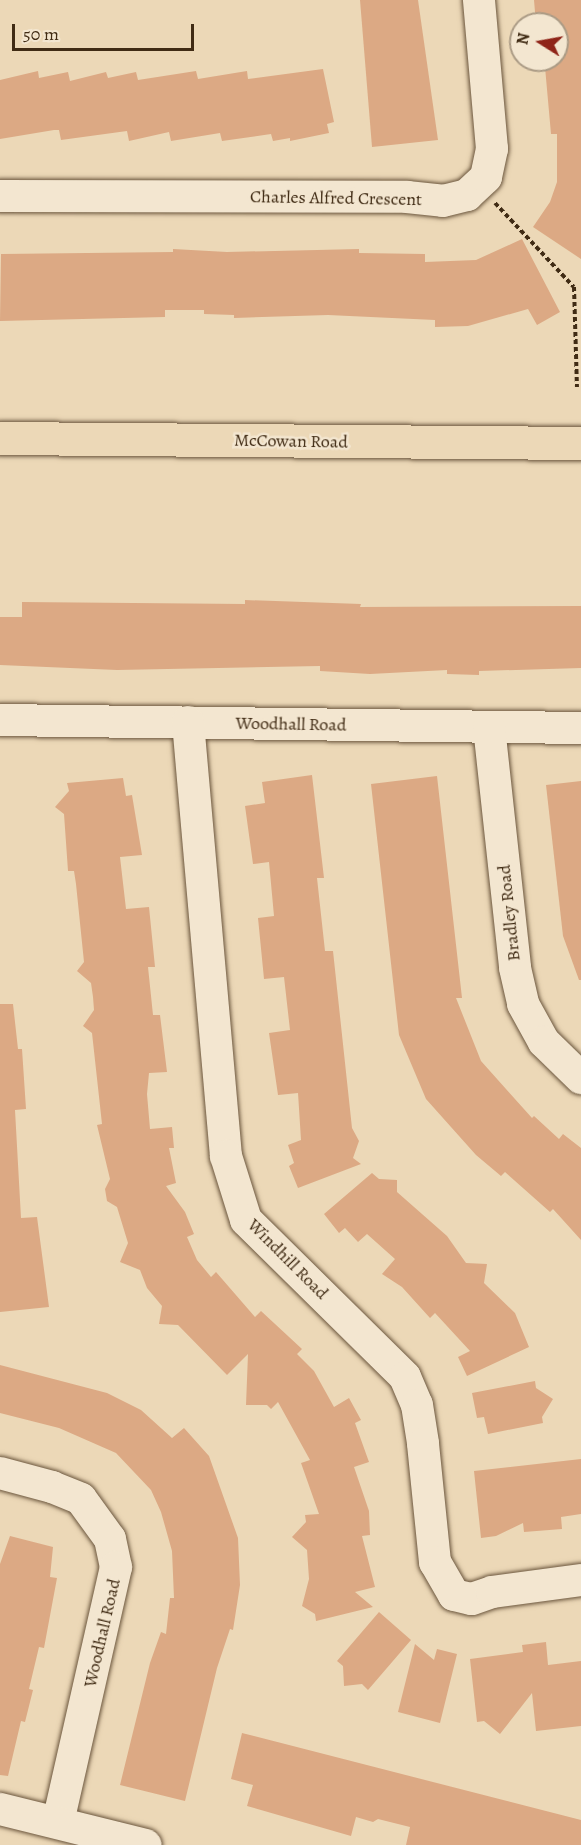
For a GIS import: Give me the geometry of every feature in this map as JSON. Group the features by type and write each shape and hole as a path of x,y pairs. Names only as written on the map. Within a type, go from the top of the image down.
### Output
{"main road":[{"name":"McCowan Road","path":"0,438 581,443"}],"street":[{"path":"477,187 486,177 492,149 479,0"},
{"name":"Charles Alfred Crescent","path":"0,196 407,197 443,201 467,195 477,187"},
{"name":"Woodhall Road","path":"0,720 581,728"},
{"name":"Windhill Road","path":"188,722 226,1156 246,1220 405,1377 420,1425 435,1562 454,1595 472,1599 492,1592 581,1580"},
{"name":"Bradley Road","path":"489,727 515,968 523,1004 544,1042 581,1078"},
{"name":"Woodhall Road","path":"0,1473 52,1487 81,1499 110,1539 116,1567 58,1823"},
{"path":"0,1809 146,1845"}],"path":[{"path":"477,187 507,214 574,287 577,387"}],"building":[{"path":"360,0 418,0 438,140 372,147"},
{"path":"534,0 581,0 581,259 533,227 550,202 557,182 557,134 551,134 545,72 569,72 569,12 535,12"},
{"path":"323,69 334,122 327,124 329,133 290,141 290,138 273,141 271,134 222,141 220,133 171,141 169,132 129,141 127,131 61,140 59,130 54,130 0,139 0,80 38,71 39,78 68,72 70,81 106,72 108,78 136,72 138,80 196,71 198,79 247,71 248,79"},
{"path":"522,239 560,312 537,325 528,309 468,326 435,327 435,320 328,315 234,318 234,315 204,314 204,310 165,310 165,317 0,321 1,254 173,252 173,249 227,252 359,249 359,253 425,254 425,262 476,260"},
{"path":"245,600 361,604 360,607 581,606 581,668 479,671 479,675 447,674 447,670 370,674 320,671 320,666 117,670 0,665 0,617 22,617 22,602 245,604"},
{"path":"312,775 324,878 317,878 325,951 333,951 352,1128 359,1141 353,1158 361,1164 298,1188 289,1166 294,1163 288,1145 301,1140 298,1093 278,1095 269,1033 290,1030 284,977 264,979 258,918 274,916 269,862 253,864 245,806 265,803 262,782"},
{"path":"437,776 462,998 456,998 481,1061 532,1118 534,1116 559,1139 563,1134 581,1148 581,1240 553,1209 550,1212 505,1172 501,1176 476,1155 426,1099 399,1035 371,784"},
{"path":"123,778 126,796 132,795 142,855 120,857 126,909 149,907 155,967 148,967 153,1015 160,1015 167,1072 149,1073 147,1094 150,1129 172,1127 174,1148 169,1148 176,1183 166,1186 185,1212 194,1234 187,1237 197,1260 211,1277 216,1272 255,1317 261,1311 302,1349 297,1354 314,1371 334,1407 349,1398 361,1420 355,1423 369,1462 354,1467 369,1511 370,1535 362,1536 375,1587 355,1592 373,1607 316,1621 315,1614 302,1606 309,1579 307,1550 292,1537 306,1522 305,1515 319,1514 301,1463 310,1460 278,1402 271,1409 267,1405 246,1405 248,1354 227,1375 178,1325 159,1324 162,1306 147,1288 140,1270 120,1262 128,1243 117,1207 107,1201 105,1189 110,1179 97,1125 102,1124 92,1033 83,1026 94,1010 91,983 77,971 84,962 76,884 74,871 68,871 64,814 55,807 69,791 67,783"},
{"path":"581,781 581,980 579,980 563,936 546,785"},
{"path":"0,1004 13,1004 18,1049 22,1049 26,1109 15,1110 21,1218 37,1217 49,1307 0,1312"},
{"path":"372,1173 379,1179 397,1180 397,1192 447,1236 466,1263 487,1264 484,1283 515,1313 529,1347 467,1376 458,1357 470,1351 435,1313 430,1318 402,1287 382,1274 395,1259 367,1234 358,1242 345,1228 339,1233 324,1214"},
{"path":"0,1365 107,1393 141,1410 172,1438 184,1428 209,1456 238,1538 240,1585 233,1630 230,1629 217,1668 185,1801 120,1785 150,1663 161,1632 166,1634 170,1598 174,1598 172,1551 161,1512 151,1490 116,1453 59,1428 0,1413"},
{"path":"535,1381 536,1388 553,1399 542,1417 543,1423 488,1434 484,1417 477,1418 472,1393"},
{"path":"581,1459 581,1514 561,1517 562,1529 524,1532 523,1523 496,1536 481,1538 474,1471"},
{"path":"10,1536 53,1547 50,1577 57,1578 44,1648 39,1647 29,1689 33,1690 25,1722 21,1721 8,1776 0,1775 0,1564"},
{"path":"379,1612 411,1640 368,1690 362,1684 344,1686 343,1666 337,1661"},
{"path":"546,1642 548,1665 581,1661 581,1726 536,1731 532,1693 500,1734 484,1721 477,1722 470,1659 523,1652 522,1645"},
{"path":"415,1644 434,1660 437,1649 457,1654 440,1723 398,1712"},
{"path":"242,1733 581,1820 581,1845 406,1845 410,1827 378,1819 373,1822 356,1817 351,1836 247,1806 253,1785 231,1779"}]}
